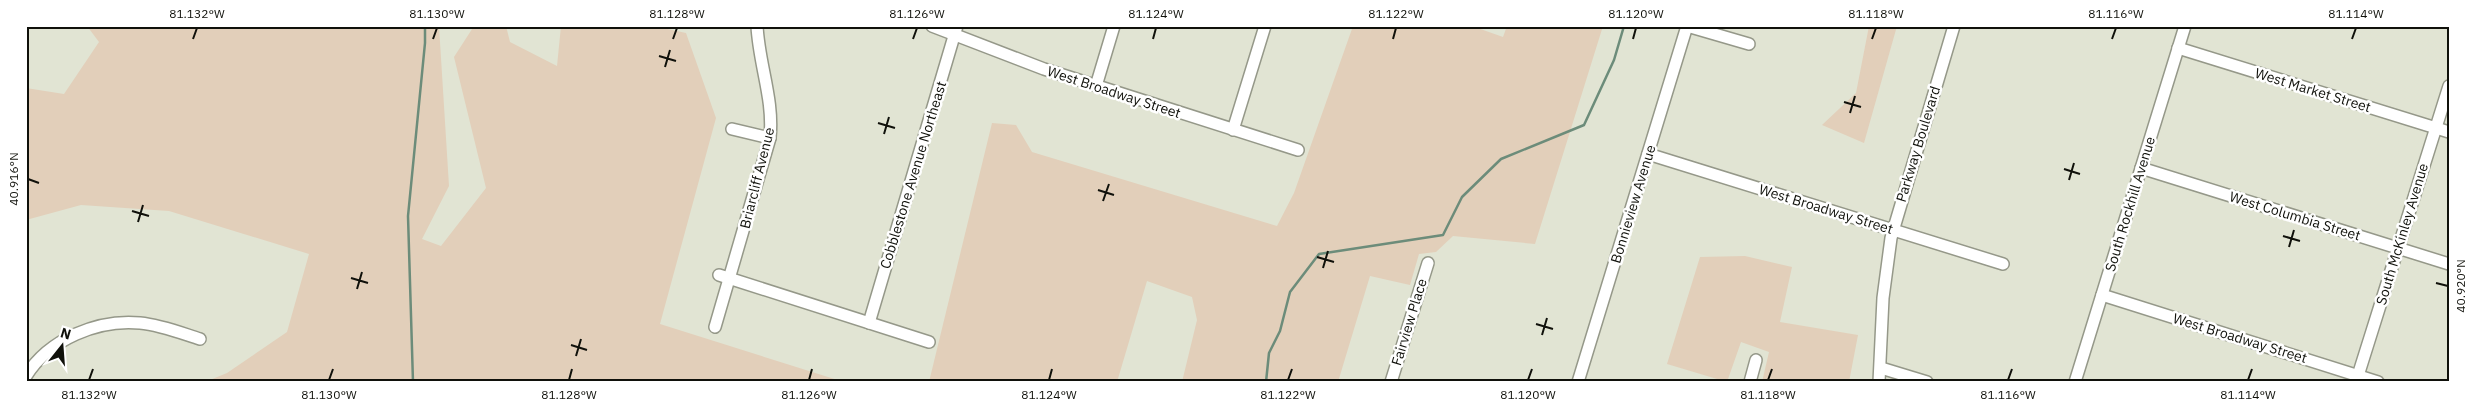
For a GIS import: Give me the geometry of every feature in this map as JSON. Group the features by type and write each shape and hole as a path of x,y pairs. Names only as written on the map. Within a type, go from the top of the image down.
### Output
{"street":[{"name":"Briarcliff Avenue","path":"715,327 724,277 770,138 771,100 757,26"},
{"name":"West Broadway Street","path":"932,26 956,31 1005,56 1298,150"},
{"path":"1096,86 1114,26"},
{"path":"1233,130 1265,26"},
{"path":"1687,26 1749,44"},
{"name":"Bonnieview Avenue","path":"1578,382 1687,26"},
{"name":"Parkway Boulevard","path":"1879,382 1885,279 1894,230 1954,26"},
{"name":"South Rockhill Avenue","path":"2075,382 2185,26"},
{"name":"Cobblestone Avenue Northeast","path":"869,323 956,31"},
{"name":"West Market Street","path":"2178,48 2449,132"},
{"name":"South McKinley Avenue","path":"2357,379 2449,86"},
{"path":"732,129 770,138"},
{"name":"West Broadway Street","path":"1648,154 2003,264"},
{"name":"West Columbia Street","path":"2141,168 2449,264"},
{"name":"Fairview Place","path":"1391,382 1428,262"},
{"path":"724,277 929,342"},
{"name":"West Broadway Street","path":"2102,295 2357,379 2378,382"},
{"path":"26,376 41,358 62,342 100,326 140,323 200,339"},
{"path":"1750,382 1756,360"},
{"path":"1881,368 1927,382"}],"shaded area":[{"path":"87,26 439,26 449,186 422,239 441,246 486,188 454,57 474,26 506,26 510,42 557,66 561,26 654,26 686,33 716,118 660,324 844,382 205,382 227,373 287,332 309,254 169,211 81,205 26,220 26,88 64,94 99,42"},
{"path":"1353,26 1472,26 1503,37 1507,26 1603,26 1535,244 1453,236 1436,252 1419,254 1410,285 1370,276 1338,382 1182,382 1197,320 1192,297 1147,281 1117,382 929,382 992,123 1016,125 1032,152 1277,226 1294,193"},
{"path":"1869,26 1897,26 1864,143 1822,125 1856,93"},
{"path":"1745,256 1792,267 1780,322 1858,335 1849,382 1762,382 1769,352 1741,342 1727,382 1667,364 1700,257"}],"waterway":[{"path":"413,382 408,216 425,43 425,26"},
{"path":"1266,382 1269,353 1280,331 1290,292 1319,254 1443,235 1462,197 1501,159 1584,125 1614,60 1624,26"}]}
